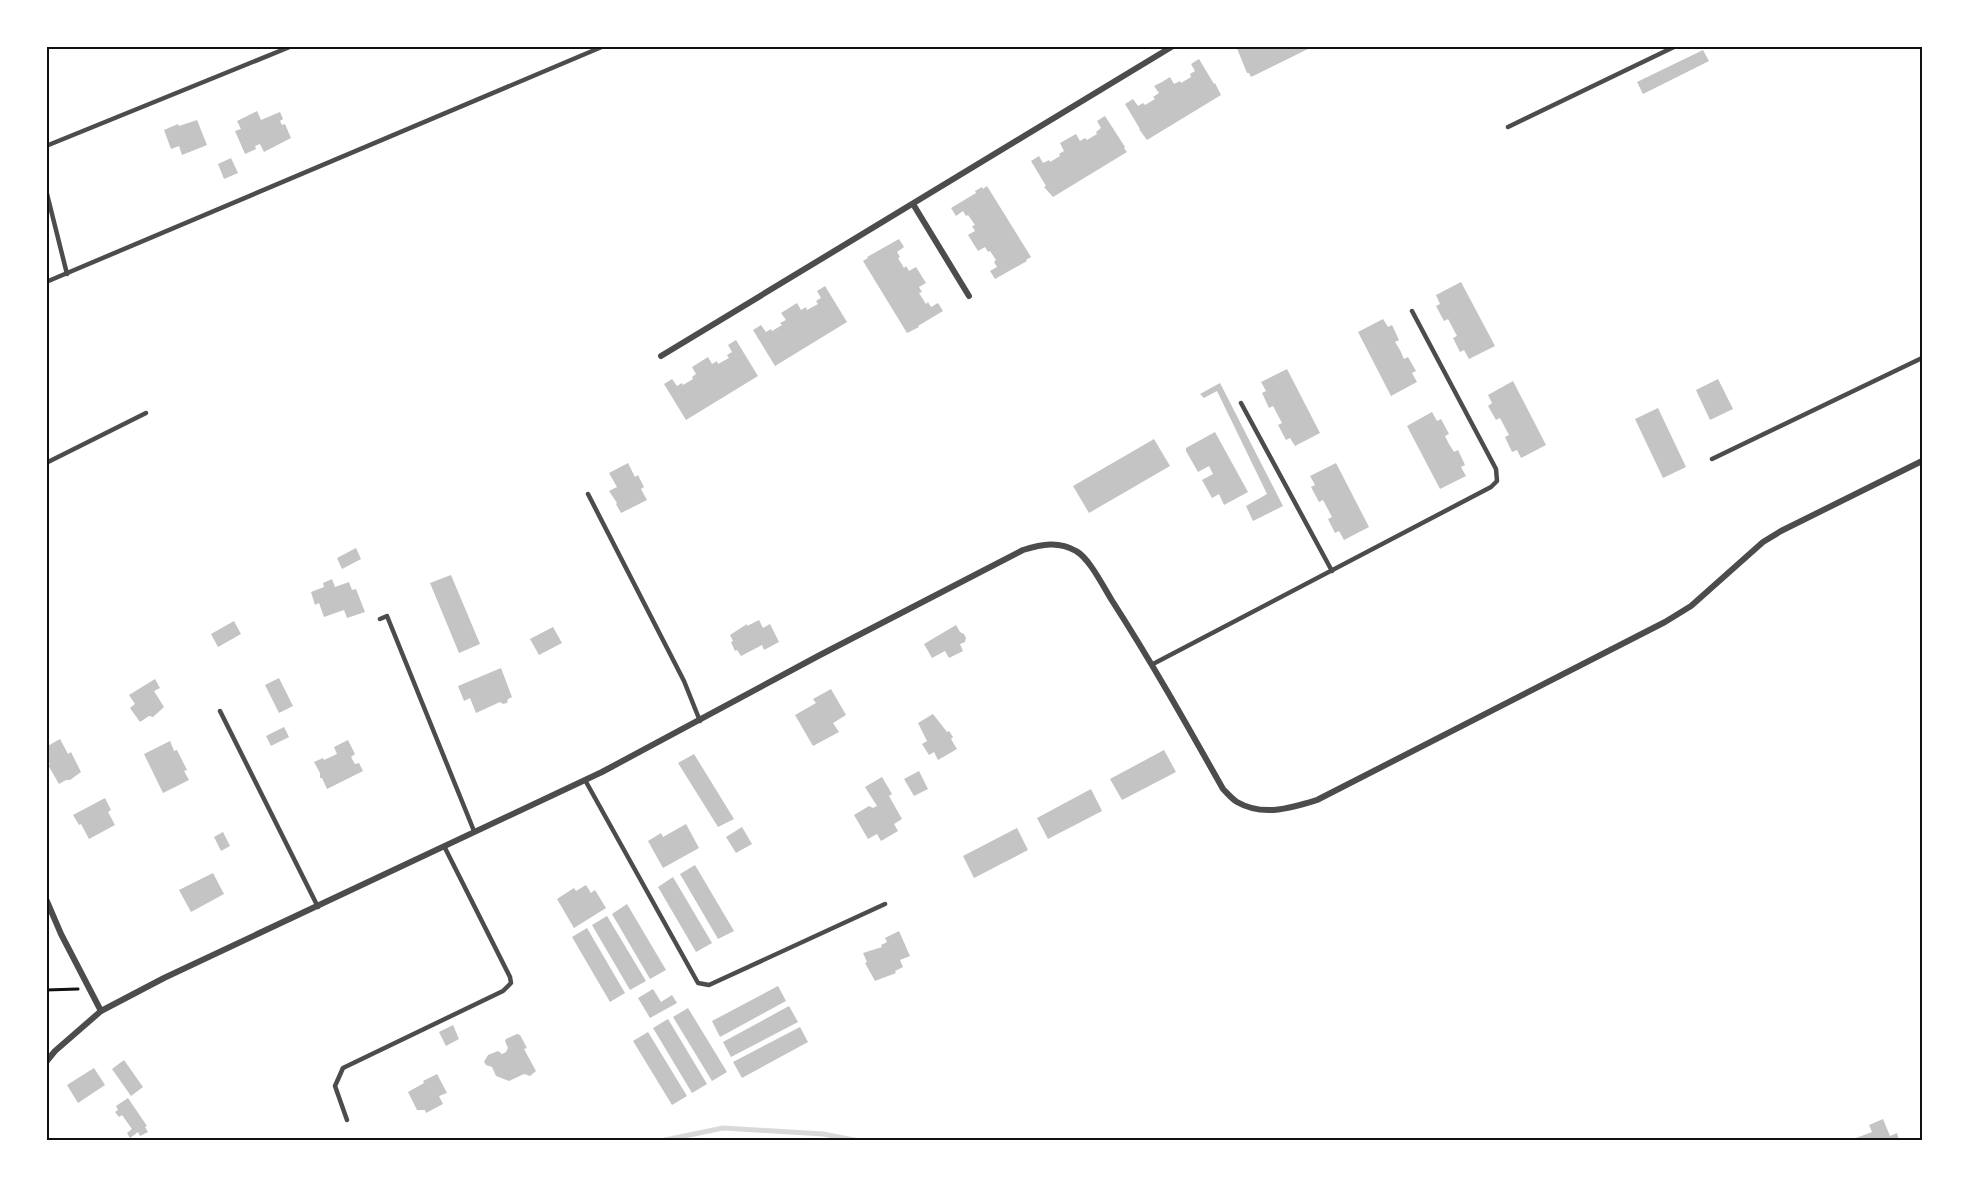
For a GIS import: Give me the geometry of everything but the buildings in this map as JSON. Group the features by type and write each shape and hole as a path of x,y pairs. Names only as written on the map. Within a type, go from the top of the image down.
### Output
{"street":[{"path":"661,356 1173,46"},
{"path":"913,204 969,296"},
{"path":"46,1062 101,1011 164,978 585,780 1023,550 1044,543 1065,545 1079,552 1092,568 1153,664 1223,789 1237,802 1261,811 1295,807 1317,800 1665,622 1691,606 1762,542 1923,461"},
{"path":"46,899 61,934 101,1011"}],"lane":[{"path":"46,146 292,46"},
{"path":"46,282 604,46"},
{"path":"1508,127 1676,46"},
{"path":"46,190 68,274"},
{"path":"1153,664 1491,488 1497,481 1496,469 1412,311"},
{"path":"1712,459 1923,358"},
{"path":"1241,403 1332,571"},
{"path":"46,463 147,413"},
{"path":"588,494 684,681 700,721"},
{"path":"380,620 387,616 474,831"},
{"path":"220,711 318,907"},
{"path":"585,780 698,983 709,986 885,904"},
{"path":"346,1120 335,1086 343,1068 503,991 511,983 444,846"}],"path":[{"path":"46,990 88,988"}],"waterway":[{"path":"665,1140 723,1128 823,1134 854,1140"}]}
